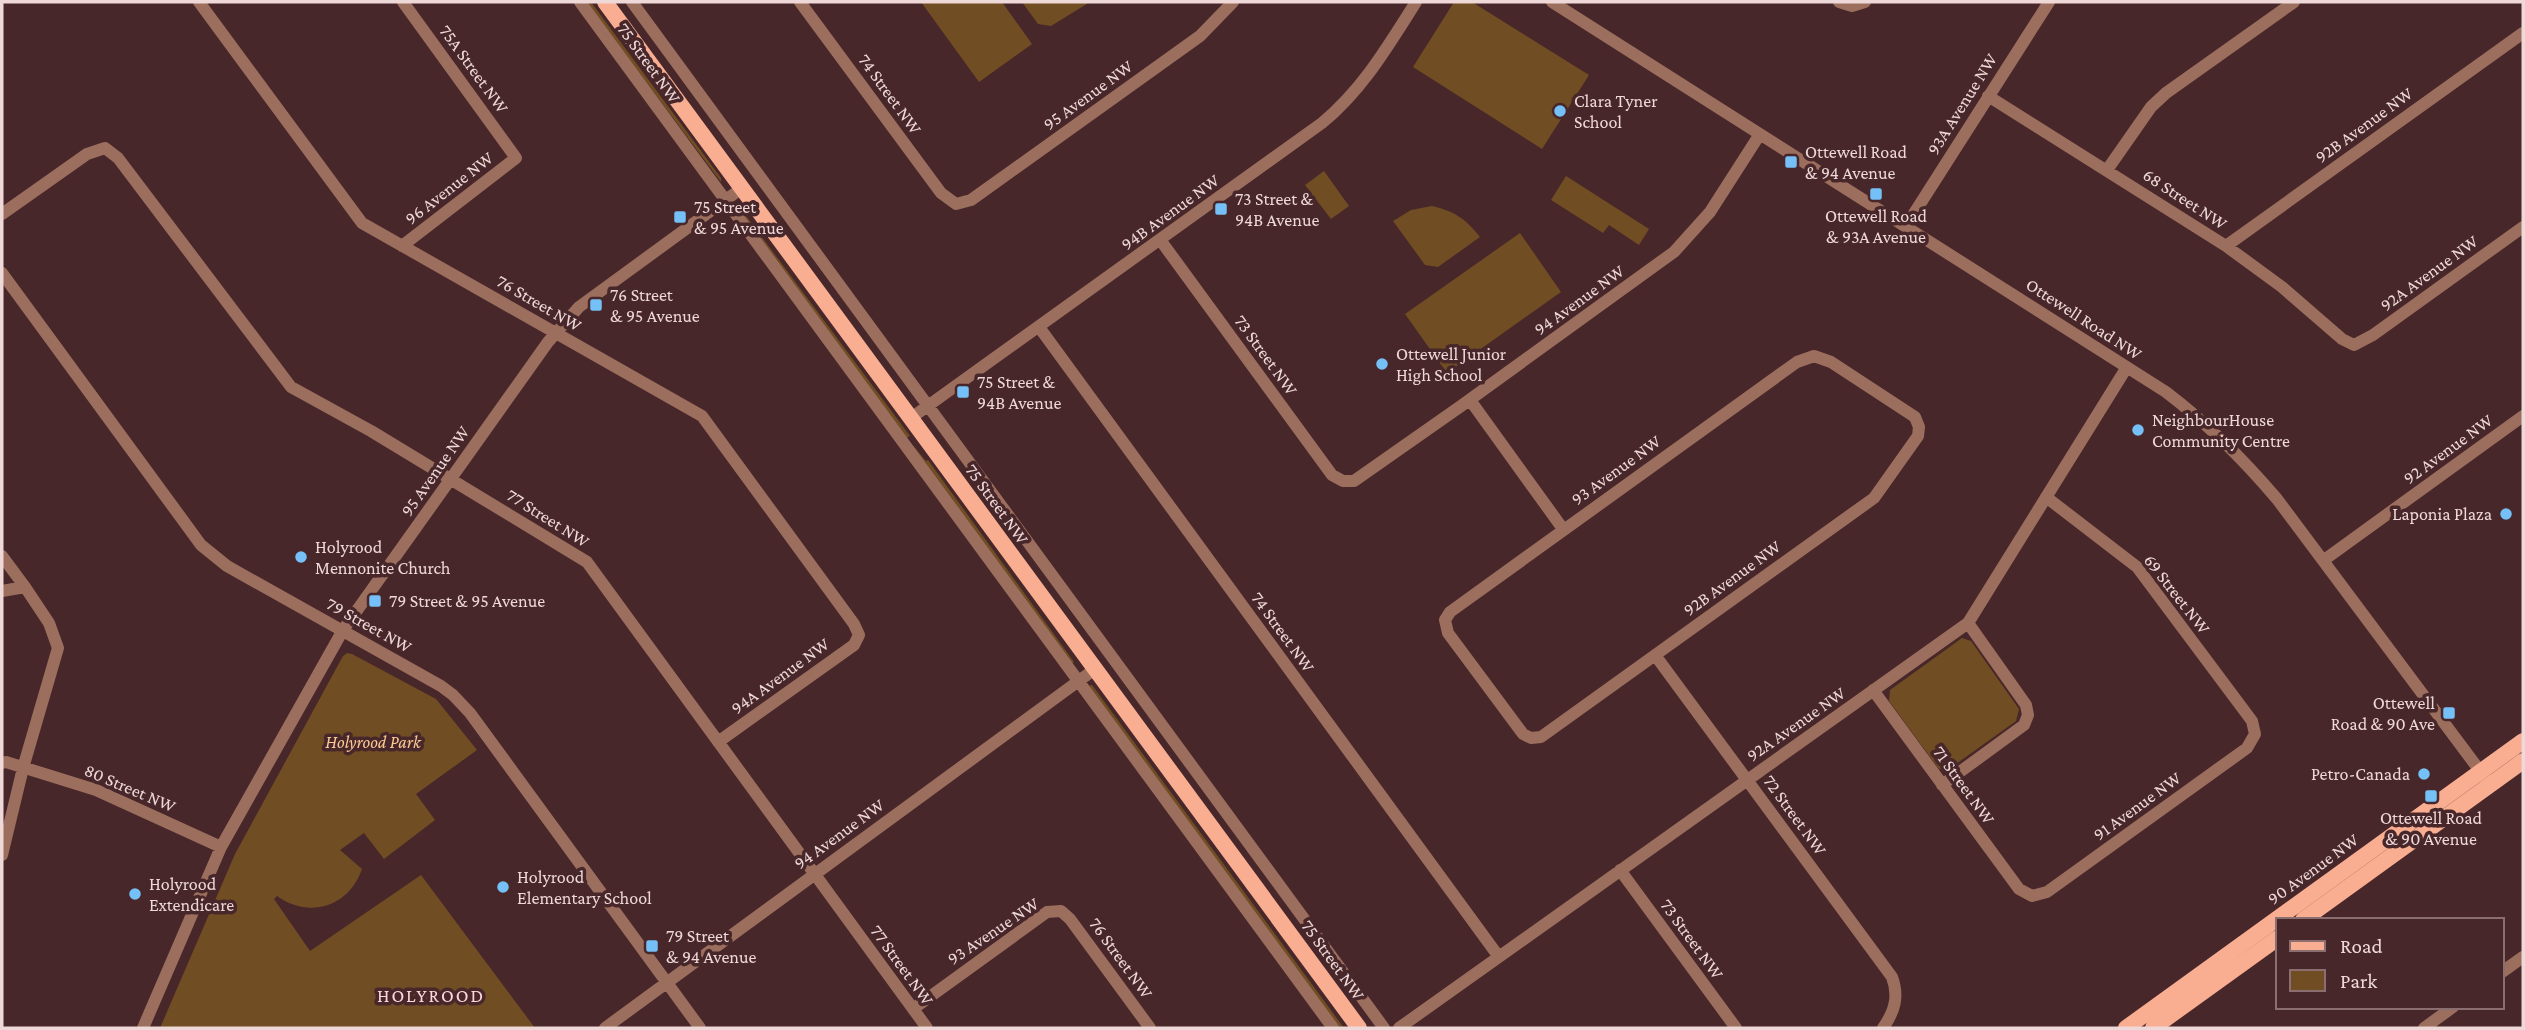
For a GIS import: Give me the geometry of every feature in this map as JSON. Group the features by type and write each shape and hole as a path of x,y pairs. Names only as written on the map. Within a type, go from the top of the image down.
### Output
{"main road":[{"name":"75 Street NW","path":"606,2 1359,1028"},
{"name":"90 Avenue NW","path":"2306,918 2485,778 2523,741"},
{"name":"90 Avenue NW","path":"2284,918 2485,778 2523,761"},
{"name":"90 Avenue NW","path":"2126,1028 2276,924"},
{"path":"2153,1028 2276,939"}],"street":[{"name":"76 Street NW","path":"199,2 362,223 702,416 854,624 859,635"},
{"name":"75A Street NW","path":"403,2 516,158"},
{"name":"75 Street NW","path":"580,2 1333,1028"},
{"name":"75 Street NW","path":"632,2 1384,1028"},
{"name":"74 Street NW","path":"800,2 941,193 956,204"},
{"name":"95 Avenue NW","path":"956,204 971,200 993,186 1200,36 1233,2"},
{"name":"94B Avenue NW","path":"911,418 1161,241 1337,111 1370,75 1416,2"},
{"name":"Ottewell Road NW","path":"1552,2 2127,367 2192,412 2242,457 2324,560 2485,778"},
{"path":"1839,2 1846,5 1862,4"},
{"name":"93A Avenue NW","path":"1906,226 2049,2"},
{"path":"2107,170 2151,107 2166,93 2294,2"},
{"name":"92B Avenue NW","path":"2226,246 2523,33"},
{"name":"68 Street NW","path":"1988,96 2226,246 2282,287 2342,340 2354,345"},
{"name":"94 Avenue NW","path":"1348,482 1364,475 1674,252 1710,212 1760,134"},
{"name":"77 Street NW","path":"2,214 88,154 105,148 118,158 291,387 371,431 587,562 926,1028"},
{"name":"96 Avenue NW","path":"402,246 516,158"},
{"name":"95 Avenue NW","path":"144,1028 221,847 342,630 556,333 579,307 742,188"},
{"name":"92A Avenue NW","path":"2354,345 2373,335 2523,227"},
{"name":"73 Street NW","path":"1161,241 1332,475 1348,482"},
{"name":"79 Street NW","path":"2,273 201,545 227,566 441,686 470,713 700,1028"},
{"name":"74 Street NW","path":"1039,327 1499,957"},
{"name":"92B Avenue NW","path":"1541,737 1874,498 1918,436 1919,427 1915,417 1831,362 1814,356"},
{"name":"93 Avenue NW","path":"1541,737 1531,738 1523,734 1448,633 1445,620 1457,605 1563,529 1797,362 1814,356"},
{"name":"92A Avenue NW","path":"1399,1028 1968,623 2127,367"},
{"path":"1470,400 1563,529"},
{"name":"92 Avenue NW","path":"2324,560 2523,416"},
{"name":"69 Street NW","path":"2046,497 2137,567 2252,721 2255,734"},
{"path":"2,556 49,622 58,648 23,768 2,855"},
{"path":"2,591 24,587"},
{"path":"1942,785 2025,725 2028,715 2026,705 1968,623"},
{"name":"94A Avenue NW","path":"718,742 853,645 859,635"},
{"name":"72 Street NW","path":"1656,654 1892,977 1896,999 1891,1016 1883,1028"},
{"name":"94 Avenue NW","path":"605,1028 1095,669"},
{"name":"71 Street NW","path":"1873,690 2020,889 2032,896"},
{"name":"91 Avenue NW","path":"2032,896 2047,892 2236,756 2247,748 2255,734"},
{"path":"2,763 23,768"},
{"name":"80 Street NW","path":"23,768 106,794 221,847"},
{"name":"73 Street NW","path":"1620,870 1736,1028"},
{"name":"76 Street NW","path":"1061,911 1070,919 1150,1028"},
{"name":"93 Avenue NW","path":"913,1010 1047,912 1061,911"},
{"path":"2504,971 2523,957"},
{"path":"2424,1028 2450,1009"}],"green space":[{"path":"586,2 591,2 721,178 721,182"},
{"path":"921,2 1002,2 1032,44 979,82"},
{"path":"1022,2 1090,2 1051,26 1038,24"},
{"path":"1454,2 1472,2 1589,75 1542,149 1413,67"},
{"path":"1324,171 1349,206 1331,219 1305,185"},
{"path":"1566,176 1649,229 1639,245 1609,225 1603,233 1551,200"},
{"path":"738,205 910,436 906,438"},
{"path":"1432,206 1459,217 1480,237 1438,267 1425,265 1393,221 1411,210"},
{"path":"1520,233 1561,292 1447,373 1405,314"},
{"path":"911,443 926,461 928,460 1074,662 1072,664"},
{"path":"1962,638 1971,641 2019,709 2016,721 1949,769 1939,769 1889,701 1890,690"},
{"name":"Holyrood Park","path":"347,653 436,699 477,750 416,794 435,820 384,859 364,833 340,850 362,869 356,882 338,900 315,908 289,903 277,896 274,899 310,951 421,875 535,1028 160,1028 235,854"},
{"path":"1092,685 1344,1028 1339,1028 1089,686"}],"place":[{"name":"Clara Tyner School","path":"1560,111"},
{"name":"Ottewell Road & 94 Avenue","path":"1791,162"},
{"name":"Ottewell Road & 93A Avenue","path":"1876,194"},
{"name":"73 Street & 94B Avenue","path":"1221,209"},
{"name":"75 Street & 95 Avenue","path":"680,217"},
{"name":"76 Street & 95 Avenue","path":"596,305"},
{"name":"Ottewell Junior High School","path":"1382,364"},
{"name":"75 Street & 94B Avenue","path":"963,392"},
{"name":"NeighbourHouse Community Centre","path":"2138,430"},
{"name":"Laponia Plaza","path":"2506,514"},
{"name":"Holyrood Mennonite Church","path":"301,557"},
{"name":"79 Street & 95 Avenue","path":"375,601"},
{"name":"Ottewell Road & 90 Ave","path":"2449,713"},
{"name":"Petro-Canada","path":"2424,774"},
{"name":"Ottewell Road & 90 Avenue","path":"2431,796"},
{"name":"Holyrood Elementary School","path":"503,887"},
{"name":"Holyrood Extendicare","path":"135,894"},
{"name":"79 Street & 94 Avenue","path":"652,946"}],"district":[{"name":"HOLYROOD","path":"431,995"}]}
